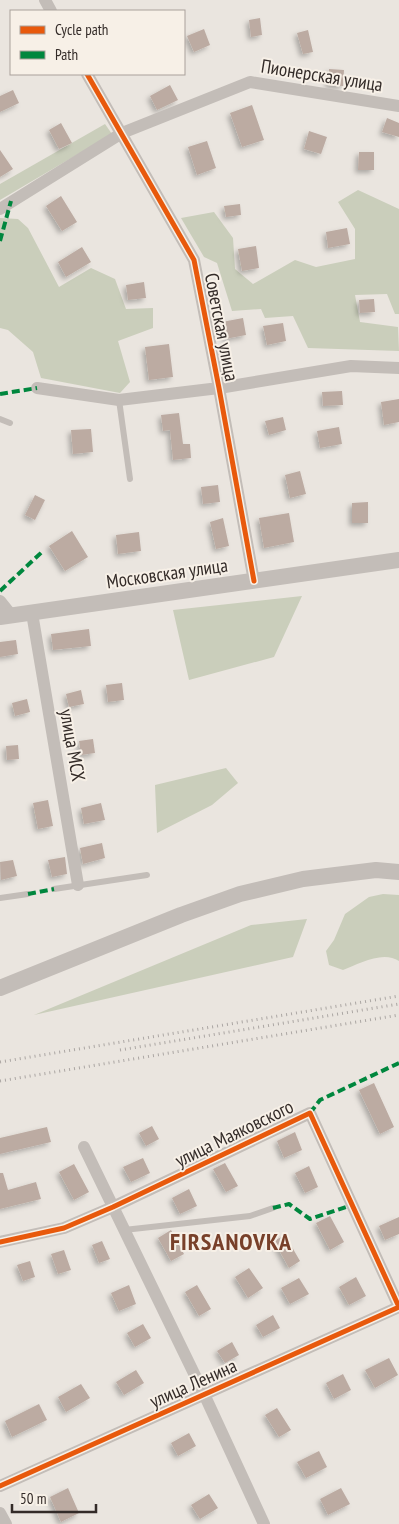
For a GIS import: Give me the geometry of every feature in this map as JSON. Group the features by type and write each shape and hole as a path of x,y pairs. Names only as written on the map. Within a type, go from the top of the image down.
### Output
{"street":[{"name":"Советская улица","path":"89,75 194,260 254,581"},
{"name":"Пионерская улица","path":"0,209 122,134 250,82 399,106"},
{"path":"37,388 119,400 219,388 350,366 399,368"},
{"name":"Московская улица","path":"6,616 399,560"},
{"path":"0,601 6,616"},
{"name":"улица МСХ","path":"35,612 32,619 78,885"},
{"path":"0,988 240,894 303,879 376,870 399,872"},
{"name":"улица Маяковского","path":"0,1242 64,1228 113,1208 310,1113 399,1307"},
{"path":"84,1146 204,1394 264,1524"},
{"name":"улица Ленина","path":"0,1486 399,1307"},
{"path":"0,1512 6,1524"}],"lane":[{"path":"119,400 130,479"},
{"path":"0,419 10,423"},
{"path":"54,889 148,875"},
{"path":"0,898 28,894"},
{"path":"124,1230 250,1216 273,1208"}],"green space":[{"path":"105,124 112,134 0,200 0,184"},
{"path":"358,190 399,209 399,314 395,314 387,294 355,295 360,322 398,327 399,351 308,348 293,316 265,318 261,309 232,311 217,263 204,257 181,218 214,212 233,238 235,269 253,284 295,260 316,267 355,259 355,229 338,202"},
{"path":"0,218 18,219 28,228 59,287 91,268 115,279 126,309 153,308 153,328 118,341 130,382 120,393 41,378 33,352 8,330 0,328"},
{"path":"302,596 274,657 189,680 173,610"},
{"path":"226,768 238,783 212,805 157,833 155,785"},
{"path":"383,894 399,895 399,961 393,958 378,957 343,970 329,965 326,951 334,940 345,914 369,897"},
{"path":"307,919 293,957 34,1015 251,925"}],"building":[{"path":"260,18 262,35 251,37 249,20"},
{"path":"204,29 210,45 194,52 187,36"},
{"path":"308,30 313,52 303,54 297,33"},
{"path":"329,69 344,70 343,86 328,85"},
{"path":"170,85 178,100 157,110 150,96"},
{"path":"13,90 19,103 0,112 0,96"},
{"path":"252,105 264,140 242,147 230,113"},
{"path":"387,118 399,123 399,137 382,132"},
{"path":"61,123 72,143 59,149 49,130"},
{"path":"309,131 327,137 321,154 304,149"},
{"path":"207,141 216,168 197,175 188,147"},
{"path":"0,150 13,169 0,177"},
{"path":"359,152 374,152 374,170 358,170"},
{"path":"61,196 77,222 62,231 46,206"},
{"path":"240,204 241,215 226,217 224,206"},
{"path":"347,228 350,244 328,248 326,232"},
{"path":"256,246 259,268 242,271 238,249"},
{"path":"82,247 91,262 66,277 58,262"},
{"path":"144,282 146,298 128,300 126,285"},
{"path":"374,299 375,312 360,313 359,300"},
{"path":"243,318 246,335 225,339 222,322"},
{"path":"283,323 286,341 267,345 263,326"},
{"path":"169,344 173,377 149,380 145,347"},
{"path":"342,391 343,405 323,406 322,392"},
{"path":"399,399 399,422 384,425 381,402"},
{"path":"179,413 183,444 190,444 191,458 173,460 170,430 163,431 161,415"},
{"path":"283,417 286,430 269,435 265,421"},
{"path":"339,427 342,444 320,448 317,431"},
{"path":"91,429 93,452 73,454 71,430"},
{"path":"300,471 306,494 290,498 285,475"},
{"path":"218,485 220,502 203,504 201,487"},
{"path":"35,495 45,500 35,520 25,515"},
{"path":"368,502 368,523 352,523 352,503"},
{"path":"289,513 294,542 264,548 259,518"},
{"path":"223,518 229,546 216,549 210,522"},
{"path":"72,531 88,557 65,571 49,546"},
{"path":"139,532 141,551 118,554 116,535"},
{"path":"89,629 91,646 53,650 51,634"},
{"path":"16,640 18,654 0,657 0,642"},
{"path":"122,683 124,700 108,702 106,685"},
{"path":"81,690 84,704 69,707 66,694"},
{"path":"27,699 30,712 15,716 12,703"},
{"path":"93,739 95,753 81,755 79,741"},
{"path":"18,745 19,759 7,760 6,746"},
{"path":"48,800 53,826 38,829 33,803"},
{"path":"101,803 105,820 84,824 81,808"},
{"path":"102,843 105,858 83,864 80,848"},
{"path":"65,857 67,874 52,877 48,860"},
{"path":"13,860 17,876 1,880 0,862"},
{"path":"374,1083 394,1127 380,1134 359,1090"},
{"path":"152,1126 159,1139 146,1146 139,1133"},
{"path":"47,1127 51,1142 0,1154 0,1138"},
{"path":"295,1132 302,1150 284,1158 277,1141"},
{"path":"143,1158 150,1173 131,1182 123,1167"},
{"path":"225,1163 238,1186 226,1192 213,1169"},
{"path":"74,1164 89,1192 74,1200 59,1172"},
{"path":"309,1166 318,1187 305,1193 295,1173"},
{"path":"0,1173 3,1173 8,1190 36,1182 41,1199 0,1209"},
{"path":"189,1189 197,1206 180,1214 172,1198"},
{"path":"330,1216 344,1242 330,1250 316,1223"},
{"path":"399,1217 399,1234 385,1240 379,1226"},
{"path":"171,1230 184,1254 171,1261 158,1238"},
{"path":"285,1235 300,1261 289,1268 274,1241"},
{"path":"102,1241 110,1259 99,1263 92,1245"},
{"path":"64,1250 71,1270 58,1274 51,1254"},
{"path":"30,1261 35,1277 23,1281 17,1265"},
{"path":"249,1268 263,1288 248,1298 235,1277"},
{"path":"356,1277 366,1296 349,1305 339,1287"},
{"path":"299,1278 309,1294 290,1304 281,1288"},
{"path":"129,1285 136,1304 119,1311 111,1293"},
{"path":"197,1285 211,1309 199,1316 185,1292"},
{"path":"273,1315 280,1328 263,1337 256,1325"},
{"path":"143,1324 151,1338 135,1347 127,1333"},
{"path":"232,1342 239,1355 225,1363 217,1351"},
{"path":"389,1358 398,1375 375,1388 365,1370"},
{"path":"136,1370 144,1383 124,1395 116,1382"},
{"path":"343,1374 351,1390 334,1399 326,1383"},
{"path":"81,1384 90,1398 66,1412 58,1397"},
{"path":"39,1404 47,1420 12,1437 5,1421"},
{"path":"277,1408 291,1430 279,1437 265,1415"},
{"path":"189,1433 196,1446 178,1456 171,1443"},
{"path":"319,1451 327,1467 306,1478 297,1462"},
{"path":"68,1488 79,1513 61,1522 50,1497"},
{"path":"341,1488 350,1504 328,1515 320,1499"},
{"path":"209,1494 218,1508 200,1519 191,1505"}],"railway":[{"path":"0,1062 399,996"},
{"path":"120,1050 399,1004"},
{"path":"0,1081 399,1015"}],"marked path":[{"path":"0,241 11,201"},
{"path":"0,394 37,388"},
{"path":"0,591 42,552"},
{"path":"28,894 54,889"},
{"path":"310,1113 320,1100 399,1063"},
{"path":"273,1208 289,1204 310,1219 352,1205"}],"cycle path":[{"path":"88,75 194,260 254,581"},
{"path":"0,1242 64,1228 113,1207 310,1113 399,1307"},
{"path":"0,1486 399,1307"}],"district":[{"name":"FIRSANOVKA","path":"231,1241"}]}
